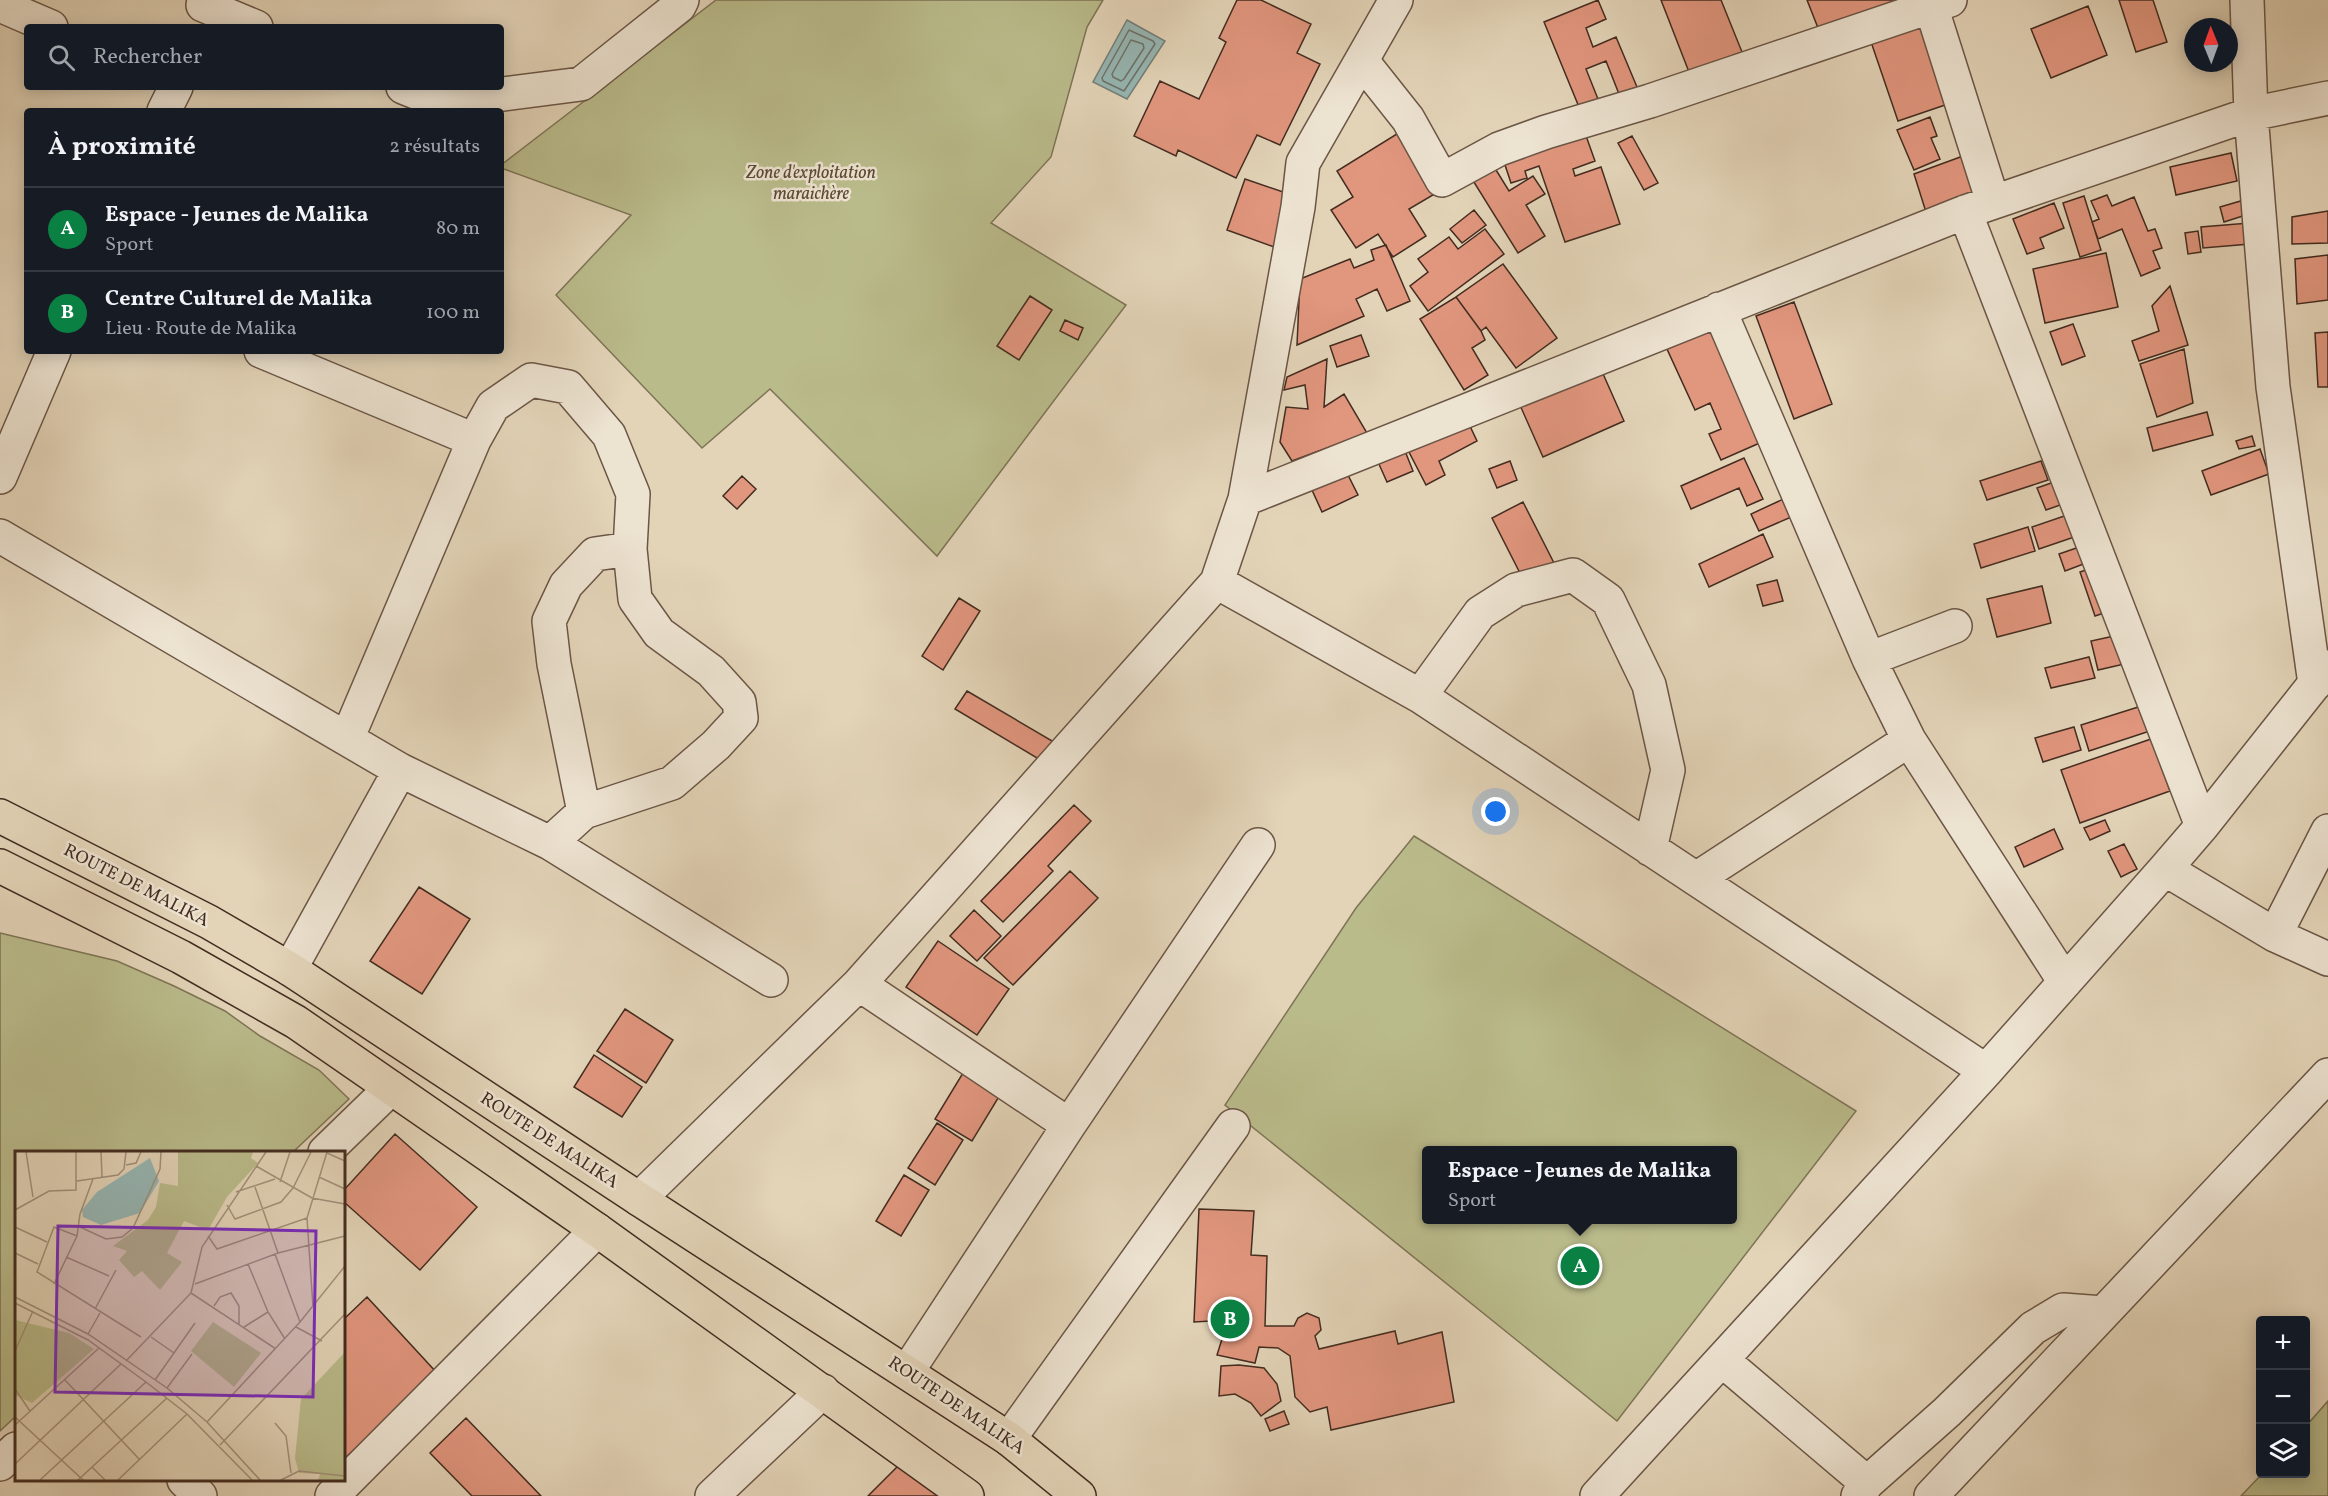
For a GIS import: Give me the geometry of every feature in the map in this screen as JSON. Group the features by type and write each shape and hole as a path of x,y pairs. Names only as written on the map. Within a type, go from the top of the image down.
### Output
{"main road":[{"name":"ROUTE DE MALIKA","path":"0,816 209,922 290,969 1009,1439 1079,1496"},
{"path":"0,866 181,957 296,1022 597,1230 967,1496"}],"street":[{"path":"410,90 440,102 581,84 679,6 682,0"},
{"path":"639,1199 859,984 1217,582 1245,499 1298,207 1303,163 1396,0"},
{"path":"1597,1496 2065,982 2202,826 2322,676 2273,387 2251,114 2247,0"},
{"path":"1362,61 1408,119 1442,180 1498,149 1650,101 1937,2 1979,207 2202,826"},
{"path":"0,5 44,24"},
{"path":"201,11 246,24"},
{"path":"166,108 174,90"},
{"path":"1245,499 1979,207 2251,114 2328,98"},
{"path":"1719,309 1869,659 1909,740 2065,982"},
{"path":"0,477 53,354"},
{"path":"268,354 474,440"},
{"path":"347,739 474,440 493,406 531,380 568,387 609,435 633,494 630,549 634,599 659,633 711,671 739,702 741,718 716,745 672,783 584,812 550,843"},
{"path":"0,536 400,770 550,843 771,980"},
{"path":"584,812 554,664 549,621 566,585 595,554 630,549"},
{"path":"1420,696 1480,613 1516,590 1573,575 1608,600 1650,685 1668,770 1650,849"},
{"path":"1217,582 1420,696 1986,1071"},
{"path":"1869,659 1955,626"},
{"path":"1696,879 1909,740"},
{"path":"290,969 400,770"},
{"path":"2275,935 2328,831"},
{"path":"907,1372 1069,1125 1258,845"},
{"path":"2165,868 2275,935 2328,959"},
{"path":"859,984 1069,1125"},
{"path":"1931,1496 2328,1075"},
{"path":"326,1151 391,1088"},
{"path":"1009,1439 1233,1126"},
{"path":"332,1496 597,1230"},
{"path":"1722,1360 1863,1490 2033,1328 2063,1310 2103,1313"},
{"path":"712,1496 823,1391"},
{"path":"0,1464 15,1450"},
{"path":"186,1481 200,1496"}],"green space":[{"name":"Zone d'exploitation maraichère","path":"716,0 1103,0 1087,27 1051,157 991,223 1126,305 937,556 770,389 702,448 556,295 631,215 504,169 504,163"},
{"path":"1414,836 1856,1111 1617,1421 1225,1105 1356,908"},
{"path":"0,933 117,961 174,986 225,1011 260,1036 319,1070 349,1099 294,1151 15,1151 15,1417 0,1431"},
{"path":"2328,1401 2328,1496 2241,1496 2258,1478 2310,1478 2310,1421"}],"water":[{"path":"1127,20 1165,41 1127,99 1093,82"}],"building":[{"path":"1237,0 1261,0 1311,24 1297,53 1320,64 1280,145 1257,135 1236,178 1178,150 1176,156 1134,136 1160,81 1199,99 1226,42 1219,38"},
{"path":"1598,0 1606,19 1586,28 1593,47 1616,37 1637,87 1619,94 1606,61 1586,69 1598,99 1579,107 1544,22"},
{"path":"1661,0 1721,0 1742,52 1689,72"},
{"path":"1807,0 1900,0 1820,33"},
{"path":"2119,0 2153,0 2167,42 2136,52"},
{"path":"2088,6 2107,55 2051,78 2031,29"},
{"path":"1925,17 1954,102 1898,121 1869,36"},
{"path":"1930,117 1937,136 1931,138 1940,159 1914,170 1897,130"},
{"path":"1400,132 1438,192 1409,209 1426,236 1393,257 1378,234 1356,248 1331,210 1353,197 1337,171"},
{"path":"1585,133 1595,161 1573,169 1575,176 1601,167 1620,224 1565,242 1539,166 1525,171 1527,178 1511,183 1503,159"},
{"path":"1632,136 1658,183 1644,190 1618,143"},
{"path":"2231,153 2237,181 2176,195 2170,167"},
{"path":"1963,156 1980,193 1926,212 1914,174"},
{"path":"1488,157 1509,191 1533,176 1545,194 1526,205 1545,236 1518,253 1467,171"},
{"path":"1245,179 1292,195 1274,247 1227,230"},
{"path":"2107,195 2112,206 2134,197 2148,231 2155,229 2162,248 2153,251 2160,268 2141,276 2122,229 2098,239 2092,222 2099,219 2091,201"},
{"path":"2084,196 2101,250 2080,257 2063,203"},
{"path":"2244,200 2249,214 2224,222 2220,207"},
{"path":"2054,203 2064,228 2040,238 2044,248 2027,254 2013,219"},
{"path":"1474,210 1486,225 1462,243 1450,229"},
{"path":"2328,211 2328,243 2292,244 2292,217"},
{"path":"2249,223 2250,244 2203,248 2201,227"},
{"path":"1485,229 1504,254 1428,311 1410,286 1428,272 1418,259 1449,237 1458,249"},
{"path":"2198,231 2201,252 2188,254 2185,233"},
{"path":"1386,245 1410,301 1387,311 1377,289 1356,299 1364,316 1297,345 1300,279 1350,259 1354,268 1374,260 1371,250"},
{"path":"2106,253 2118,307 2045,323 2033,269"},
{"path":"2328,255 2328,300 2297,304 2295,259"},
{"path":"1503,264 1557,338 1516,368 1486,327 1481,331 1456,297"},
{"path":"2170,286 2188,345 2139,361 2132,341 2159,331 2152,306"},
{"path":"1030,296 1052,310 1019,360 997,346"},
{"path":"1456,297 1485,340 1472,348 1488,375 1464,390 1420,319"},
{"path":"1794,302 1832,404 1794,419 1756,316"},
{"path":"1065,320 1083,328 1078,340 1060,331"},
{"path":"2073,324 2085,356 2062,365 2050,332"},
{"path":"1720,325 1771,438 1721,460 1709,434 1721,429 1710,403 1695,410 1667,349"},
{"path":"2328,332 2328,387 2318,387 2315,333"},
{"path":"1361,335 1369,356 1337,367 1330,346"},
{"path":"2184,349 2193,403 2157,417 2140,364"},
{"path":"1327,359 1324,407 1344,394 1367,433 1292,461 1280,442 1286,407 1308,409 1305,385 1284,390 1287,377"},
{"path":"1600,367 1624,421 1543,457 1519,403"},
{"path":"2207,412 2213,435 2153,451 2147,428"},
{"path":"1468,422 1477,441 1439,461 1445,475 1426,485 1409,452"},
{"path":"2252,436 2255,446 2239,449 2236,441"},
{"path":"2260,449 2269,474 2211,495 2202,471"},
{"path":"1405,451 1413,471 1387,482 1378,462"},
{"path":"1744,458 1763,499 1747,506 1739,488 1691,509 1681,486"},
{"path":"1510,461 1517,480 1497,488 1489,469"},
{"path":"2041,461 2048,480 1987,500 1980,481"},
{"path":"1347,473 1358,495 1322,512 1312,490"},
{"path":"742,476 756,489 737,509 723,496"},
{"path":"2054,482 2063,504 2046,510 2037,488"},
{"path":"1790,496 1798,514 1759,531 1751,514"},
{"path":"1523,502 1554,563 1523,579 1492,518"},
{"path":"2076,512 2083,534 2039,549 2032,527"},
{"path":"2028,527 2035,551 1981,568 1974,544"},
{"path":"1763,534 1773,557 1709,587 1699,564"},
{"path":"2088,544 2094,560 2065,571 2059,554"},
{"path":"2098,566 2113,610 2095,616 2080,572"},
{"path":"1777,580 1783,601 1763,606 1757,585"},
{"path":"2042,586 2051,623 1997,637 1987,599"},
{"path":"959,598 980,611 943,670 922,656"},
{"path":"2128,633 2133,662 2098,670 2091,641"},
{"path":"2089,657 2095,678 2051,688 2045,668"},
{"path":"967,691 1059,745 1047,764 955,709"},
{"path":"2151,703 2159,728 2089,751 2081,725"},
{"path":"2074,727 2081,750 2043,762 2035,738"},
{"path":"2151,739 2170,791 2080,823 2061,770"},
{"path":"1074,805 1091,821 1048,866 1053,871 1003,922 981,901"},
{"path":"2105,820 2110,831 2090,840 2084,828"},
{"path":"2054,829 2063,849 2024,867 2015,847"},
{"path":"2124,844 2137,869 2121,877 2108,851"},
{"path":"1070,871 1098,898 1013,985 984,958"},
{"path":"419,887 470,919 422,994 370,961"},
{"path":"974,910 1001,936 977,961 950,936"},
{"path":"938,941 1009,989 977,1035 906,987"},
{"path":"625,1009 673,1040 646,1083 597,1051"},
{"path":"594,1055 642,1087 622,1117 574,1087"},
{"path":"966,1068 1003,1090 972,1141 935,1119"},
{"path":"937,1123 963,1140 935,1185 908,1168"},
{"path":"395,1134 477,1207 420,1270 345,1203 345,1189"},
{"path":"904,1175 929,1190 901,1236 876,1221"},
{"path":"1199,1209 1254,1211 1251,1255 1267,1256 1265,1326 1294,1326 1298,1318 1307,1313 1319,1318 1321,1330 1315,1336 1319,1349 1395,1331 1398,1344 1442,1332 1454,1402 1331,1430 1327,1407 1310,1412 1295,1397 1290,1356 1278,1348 1259,1347 1255,1363 1217,1355 1228,1320 1194,1322"},
{"path":"367,1297 437,1373 345,1458 345,1318"},
{"path":"1239,1365 1264,1368 1277,1384 1281,1401 1261,1416 1251,1403 1235,1394 1219,1396 1221,1366"},
{"path":"1284,1411 1289,1424 1270,1431 1265,1419"},
{"path":"466,1418 541,1496 472,1496 430,1453"},
{"path":"903,1461 944,1496 868,1496"}],"place":[{"name":"Espace - Jeunes de Malika","path":"1580,1266"},
{"name":"Centre Culturel de Malika","path":"1230,1319"}]}
